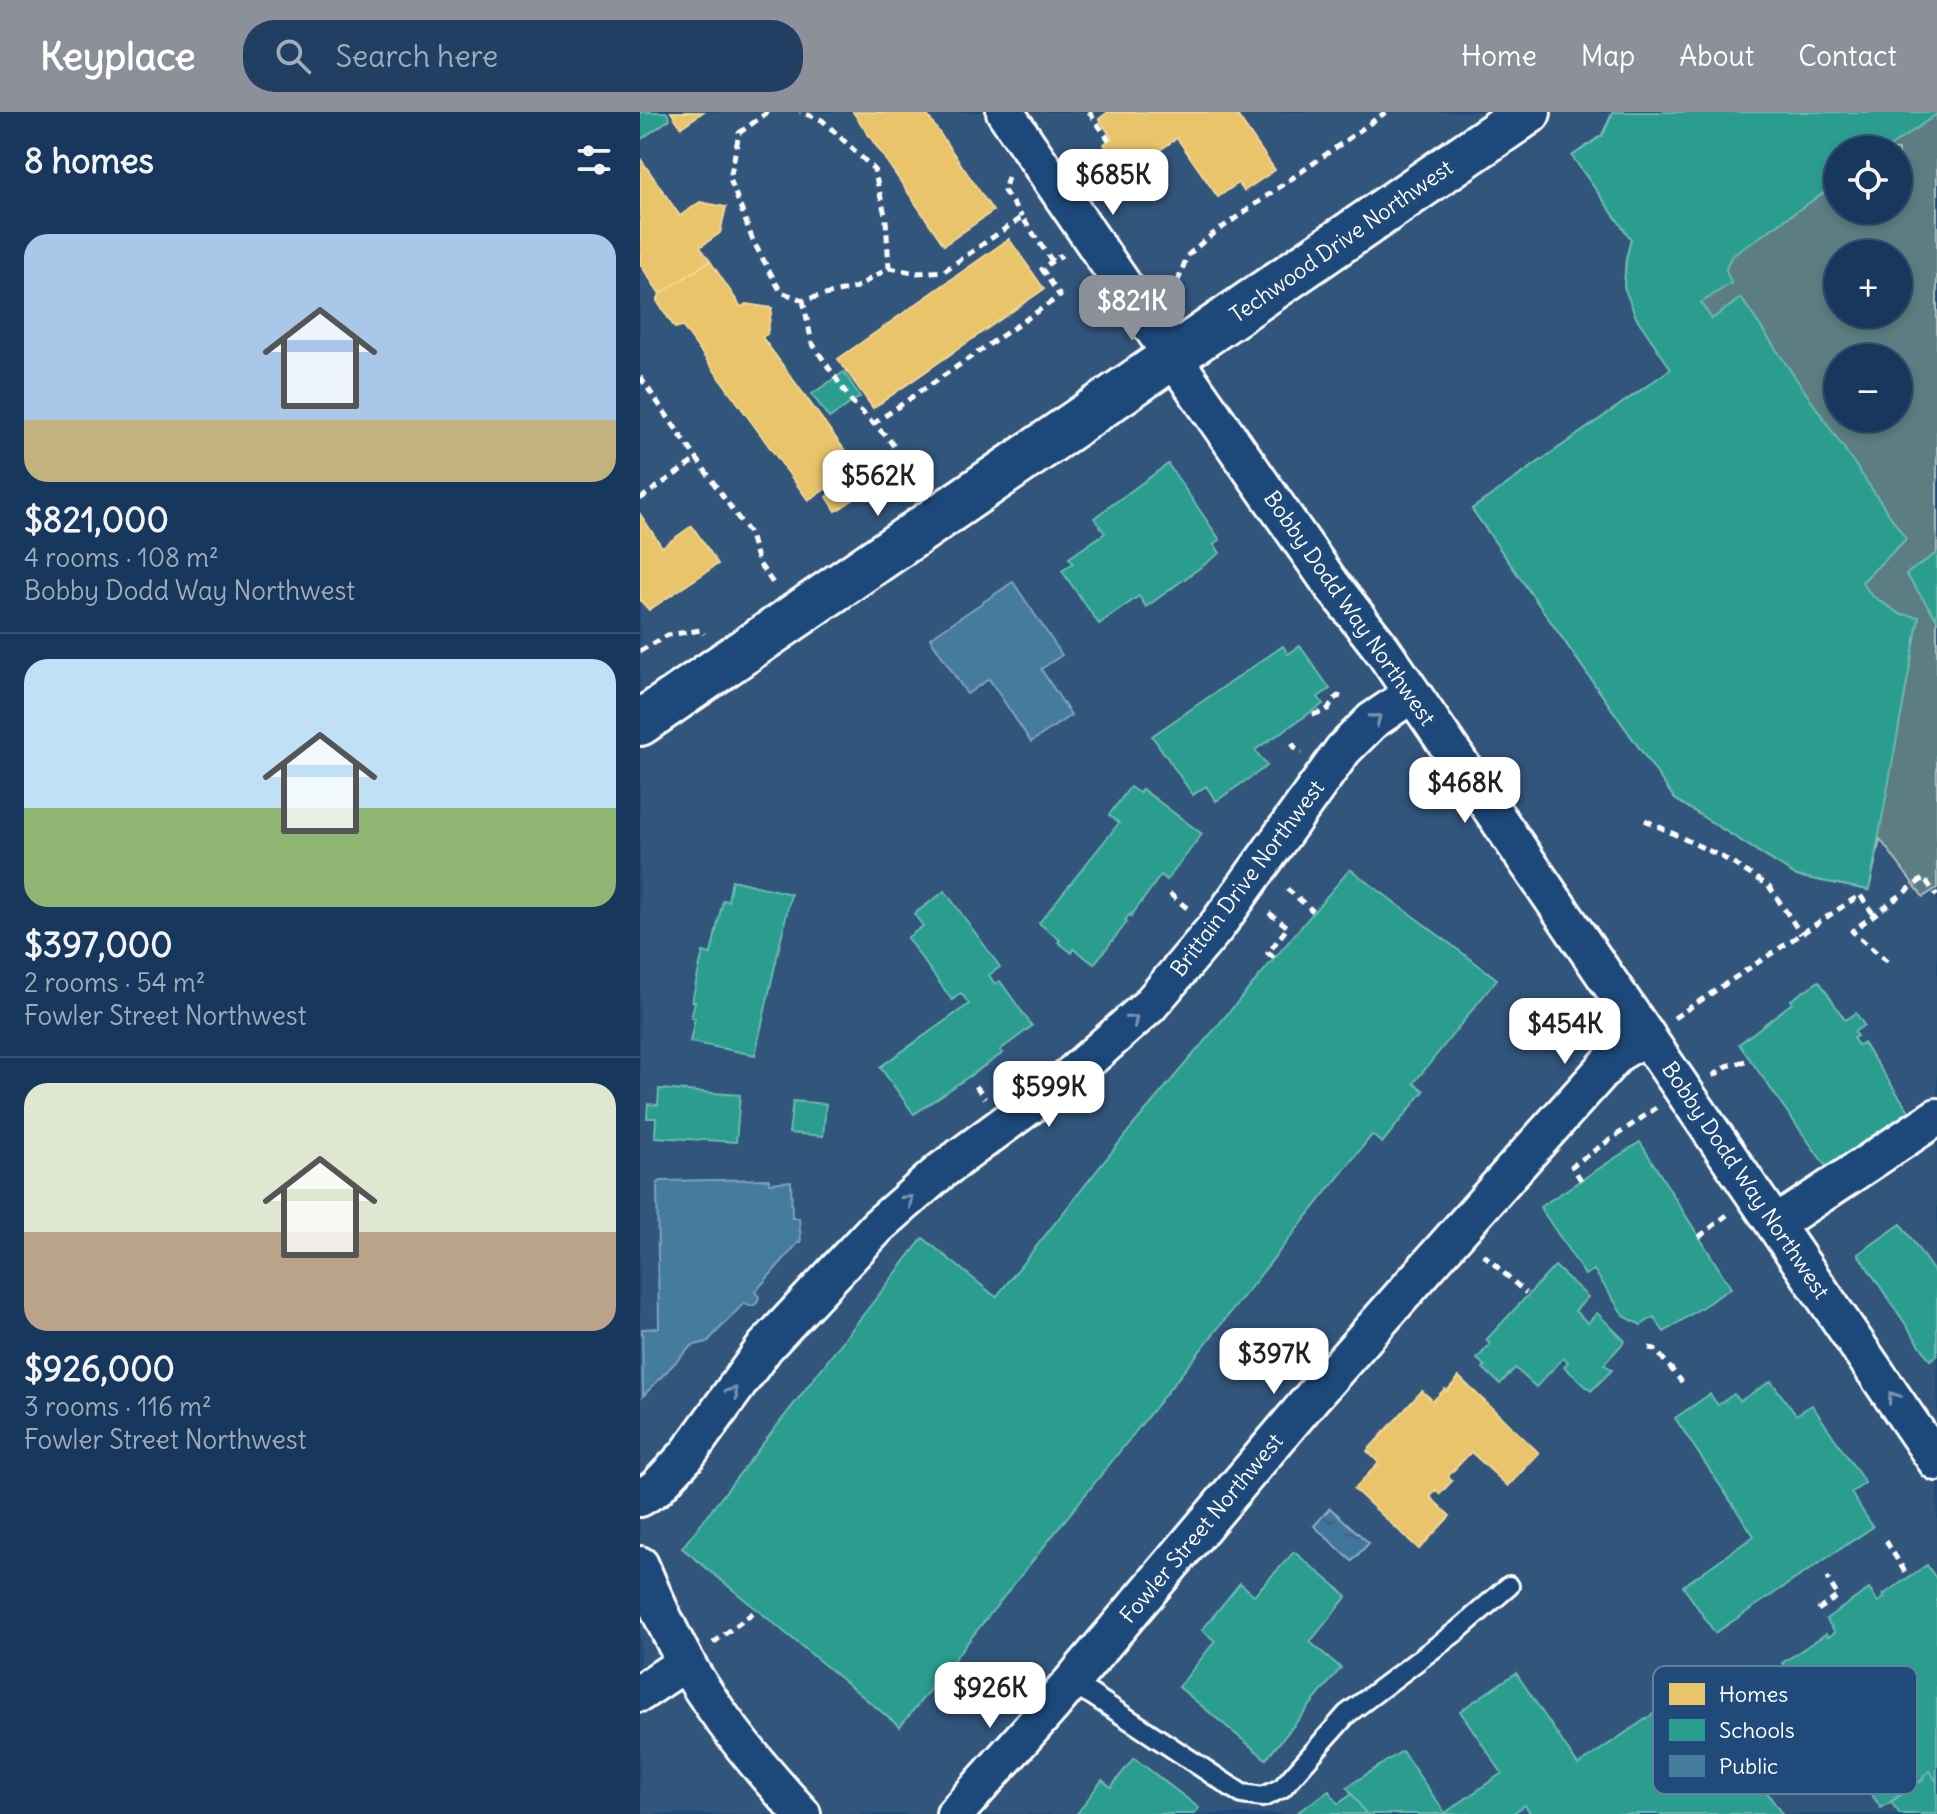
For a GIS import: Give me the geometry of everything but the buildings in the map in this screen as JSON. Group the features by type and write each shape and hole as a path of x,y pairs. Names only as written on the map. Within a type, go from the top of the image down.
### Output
{"street":[{"name":"Bobby Dodd Way Northwest","path":"1005,112 1331,584 1382,649 1658,1028 1776,1224 1937,1462"},
{"name":"Techwood Drive Northwest","path":"640,723 1528,112"},
{"name":"Brittain Drive Northwest","path":"640,1498 656,1488 687,1455 765,1347 878,1226 941,1171 1070,1076 1149,1006 1216,927 1343,750 1372,721 1412,694"},
{"name":"Fowler Street Northwest","path":"955,1814 1053,1704 1314,1395 1608,1064 1618,1053 1658,1028"},
{"path":"1776,1224 1937,1117"},
{"path":"640,1565 686,1662 737,1737 802,1814"},
{"path":"640,1693 686,1662"}],"lane":[{"path":"1070,1683 1242,1794 1263,1797 1282,1788 1347,1714 1457,1631 1509,1586"}],"path":[{"path":"768,112 739,133 730,179 753,241 781,292 803,300 855,288 889,268 917,273 944,271 1022,217"},
{"path":"800,112 822,120 874,169 886,219 889,268"},
{"path":"1089,112 1109,140"},
{"path":"1173,295 1187,256 1206,239 1386,112"},
{"path":"1009,173 1004,191 1052,261"},
{"path":"873,424 1060,296 1042,269 1063,254"},
{"path":"803,300 812,343 852,402 888,438 915,477"},
{"path":"640,377 750,535 758,562 767,576"},
{"path":"640,499 697,459"},
{"path":"1313,715 1328,709 1338,696 1354,703"},
{"path":"1645,820 1724,858 1769,886 1801,934"},
{"path":"1887,962 1852,931 1924,878 1937,896"},
{"path":"1280,883 1313,911"},
{"path":"1658,1028 1860,895 1874,915"},
{"path":"1262,907 1288,927 1268,953 1274,958"},
{"path":"1709,1079 1727,1066 1750,1060"},
{"path":"976,1086 981,1092"},
{"path":"1581,1180 1572,1166 1657,1107"},
{"path":"1699,1237 1709,1229"},
{"path":"1480,1251 1526,1293"},
{"path":"1649,1348 1655,1349 1682,1382"},
{"path":"1886,1541 1908,1577"},
{"path":"1818,1610 1838,1596 1827,1578"},
{"path":"686,1662 757,1610"}],"shaded area":[{"path":"640,112 1937,112 1937,1814 640,1814"}],"green space":[{"path":"1613,112 1937,112 1937,888 1923,897 1880,839 1869,890 1797,876 1675,799 1472,509 1671,369 1624,287 1631,239 1572,156 1602,135"}],"water":[{"path":"1330,1508 1369,1543 1352,1561 1314,1526"}]}
